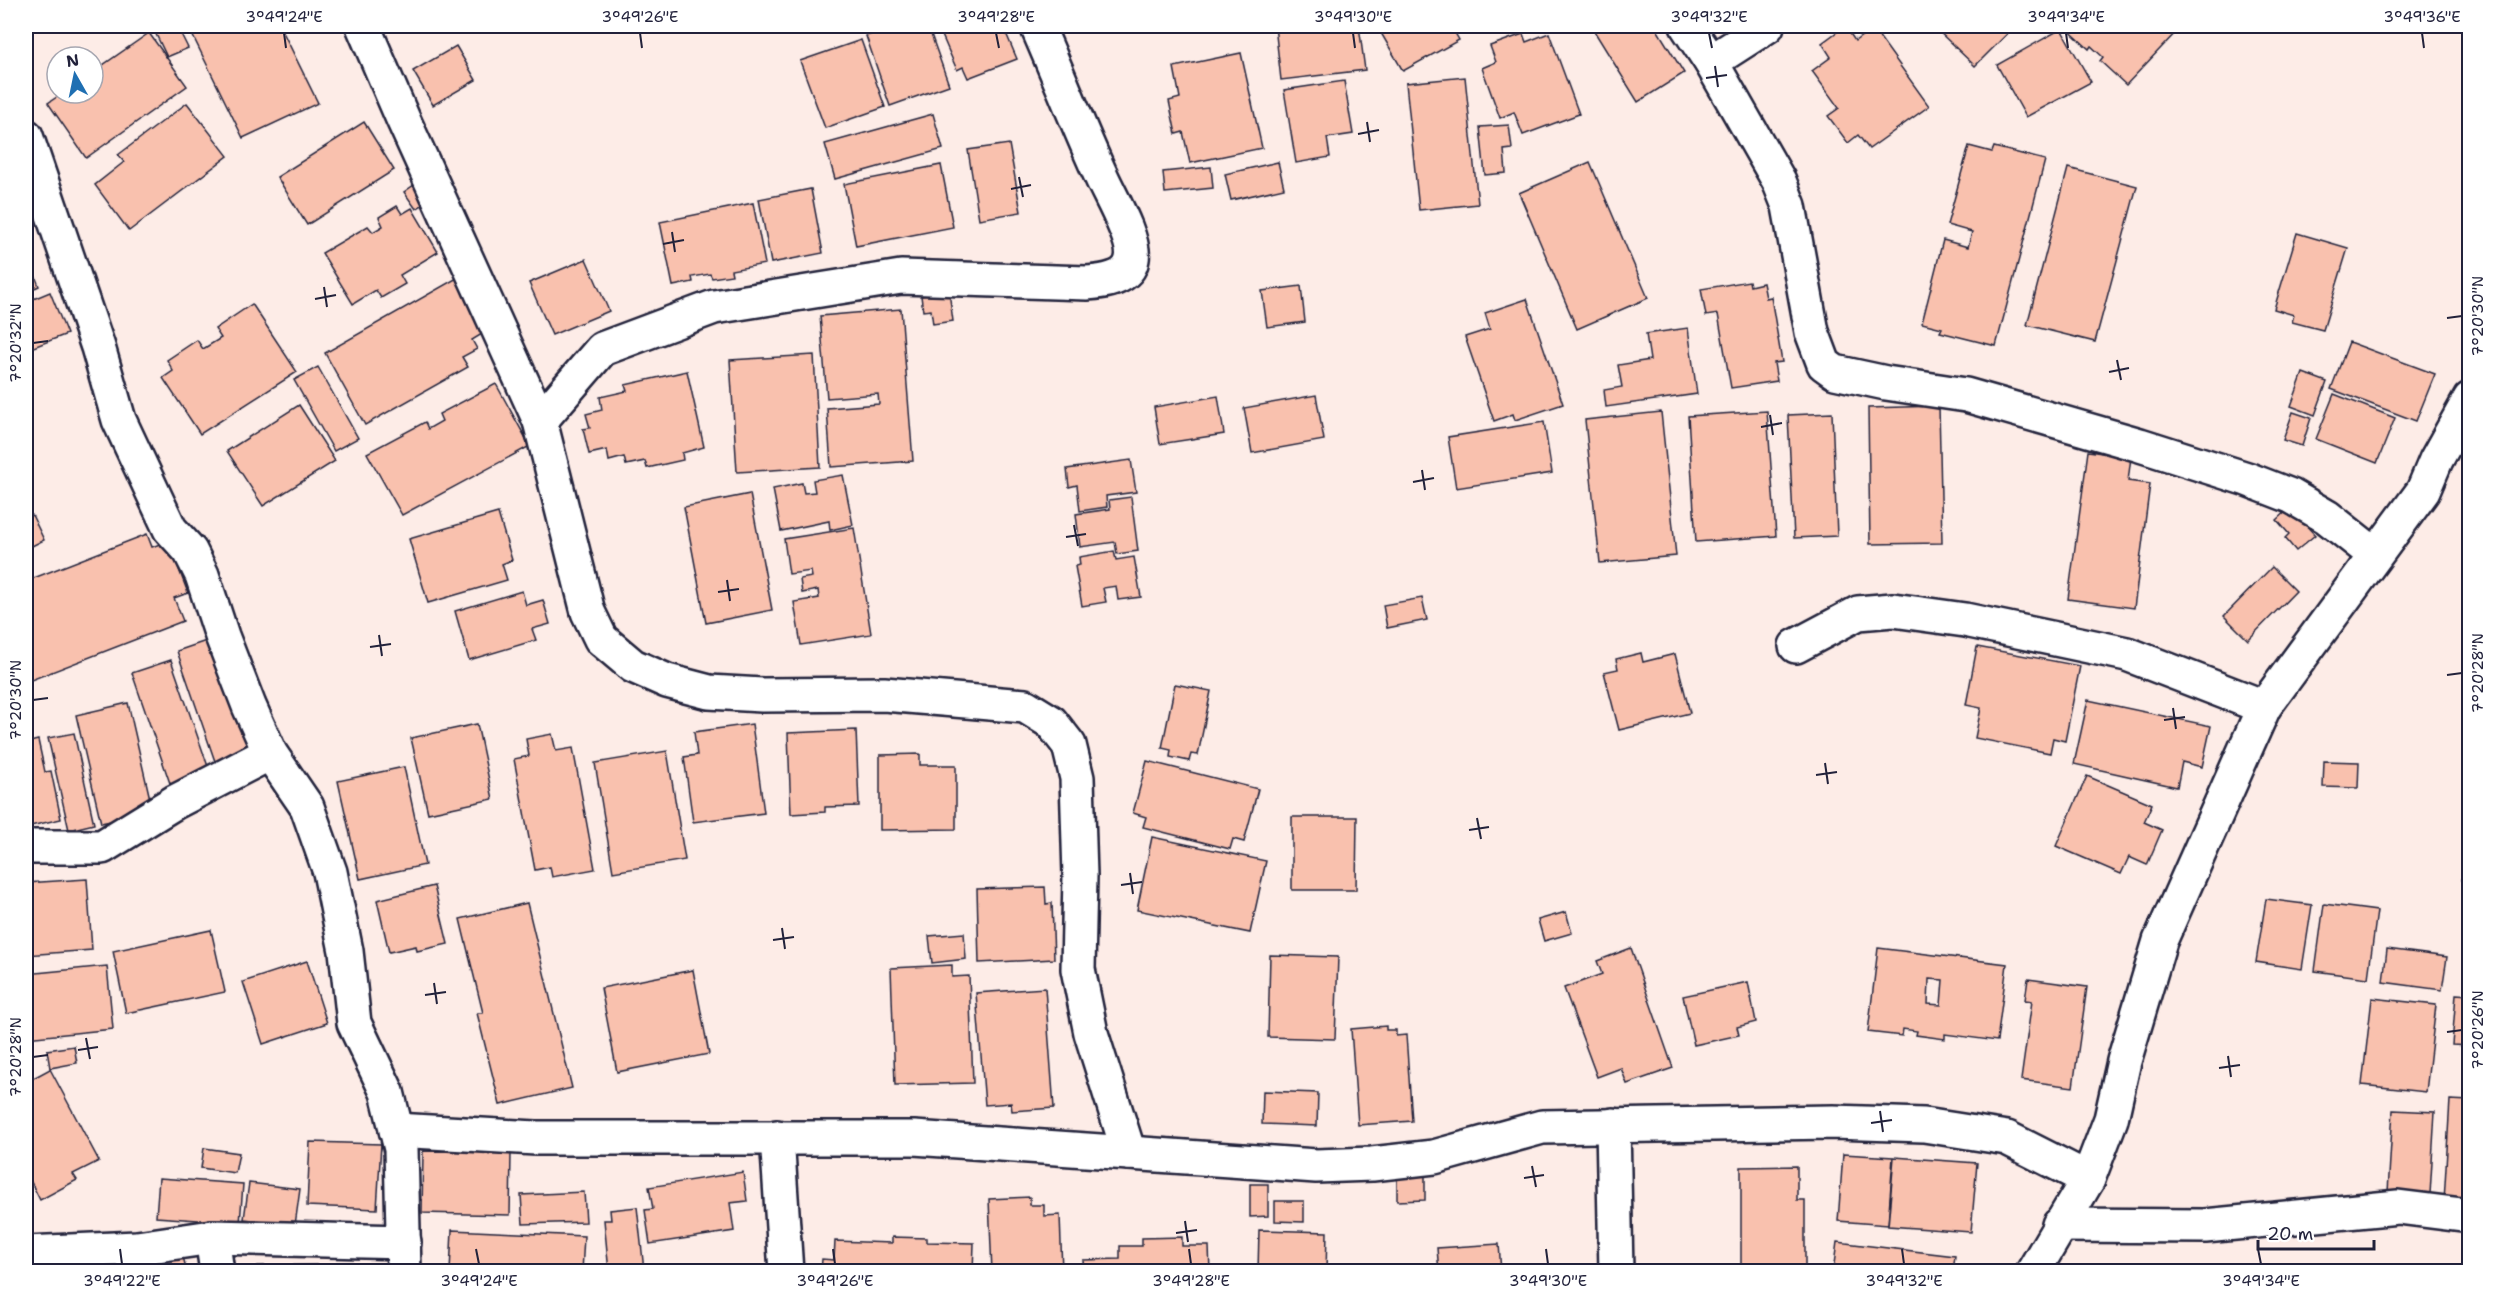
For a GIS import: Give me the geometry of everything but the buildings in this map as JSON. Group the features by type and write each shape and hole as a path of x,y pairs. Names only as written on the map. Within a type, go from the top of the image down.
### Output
{"street":[{"path":"363,26 540,421 588,612 601,639 633,666 667,681 709,692 762,695 884,694 1025,706 1052,722 1069,745 1077,778 1080,876 1078,969 1091,1033 1129,1153"},
{"path":"540,421 602,349 714,307 901,278 1087,283 1102,282 1127,271 1133,259 1126,228 1102,179 1037,26"},
{"path":"1687,26 1711,62 1779,181 1789,206 1812,332 1824,364 1835,372 1886,383 1966,395 2140,445 2247,479 2291,496 2327,517 2375,555"},
{"path":"1711,62 1767,26"},
{"path":"26,137 98,347 119,420 170,529 190,551 202,575 222,636 270,753 307,807 330,872 346,951 354,1023 387,1092 401,1149 404,1257 212,1237 136,1248 26,1251"},
{"path":"2032,1272 2088,1179 2111,1119 2124,1061 2160,941 2264,707 2423,491 2436,460 2469,399"},
{"path":"1796,646 1858,613 1893,610 1965,620 2127,654 2264,707"},
{"path":"26,847 102,847 175,802 270,753"},
{"path":"396,1130 536,1138 914,1138 1316,1166 1372,1164 1434,1157 1542,1127 1833,1122 1924,1125 2007,1138 2088,1179"},
{"path":"1613,1125 1616,1272"},
{"path":"777,1137 786,1272"},
{"path":"2060,1226 2205,1226 2398,1207 2469,1216"},
{"path":"212,1237 217,1272"}]}
